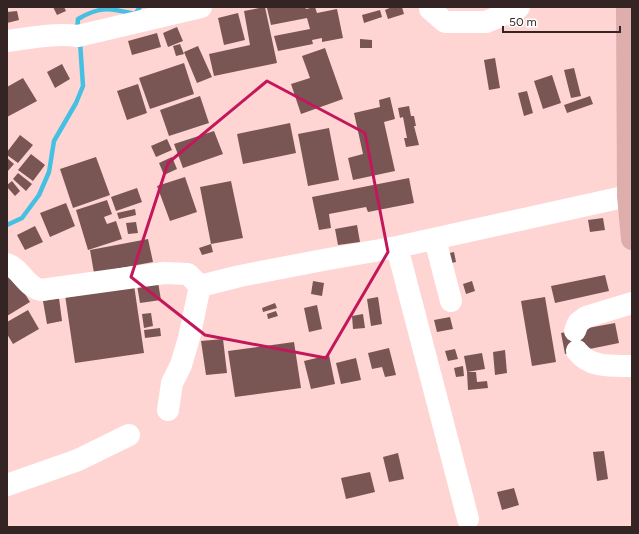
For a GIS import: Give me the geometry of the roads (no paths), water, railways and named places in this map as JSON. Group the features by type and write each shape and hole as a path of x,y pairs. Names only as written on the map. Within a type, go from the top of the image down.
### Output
{"main road":[{"path":"627,7 628,196 632,239"}],"street":[{"path":"7,41 44,35 62,34 78,36 201,7"},
{"path":"430,7 430,10 445,22 486,22 517,10 519,7"},
{"path":"200,286 240,276 397,247 628,196"},
{"path":"435,239 451,301"},
{"path":"397,247 468,519"},
{"path":"7,264 15,268 30,286 41,290 164,273 188,274 200,286"},
{"path":"168,410 172,383 181,365 189,338 200,286"},
{"path":"632,303 586,317 578,323 576,341 583,358 590,362 608,366 632,366"},
{"path":"7,486 78,460 129,435"}],"waterway":[{"path":"77,31 78,19 93,12 105,9 119,10 135,14 140,7"},
{"path":"7,225 22,218 39,195 49,172 54,141 76,103 83,86 80,42"}]}
